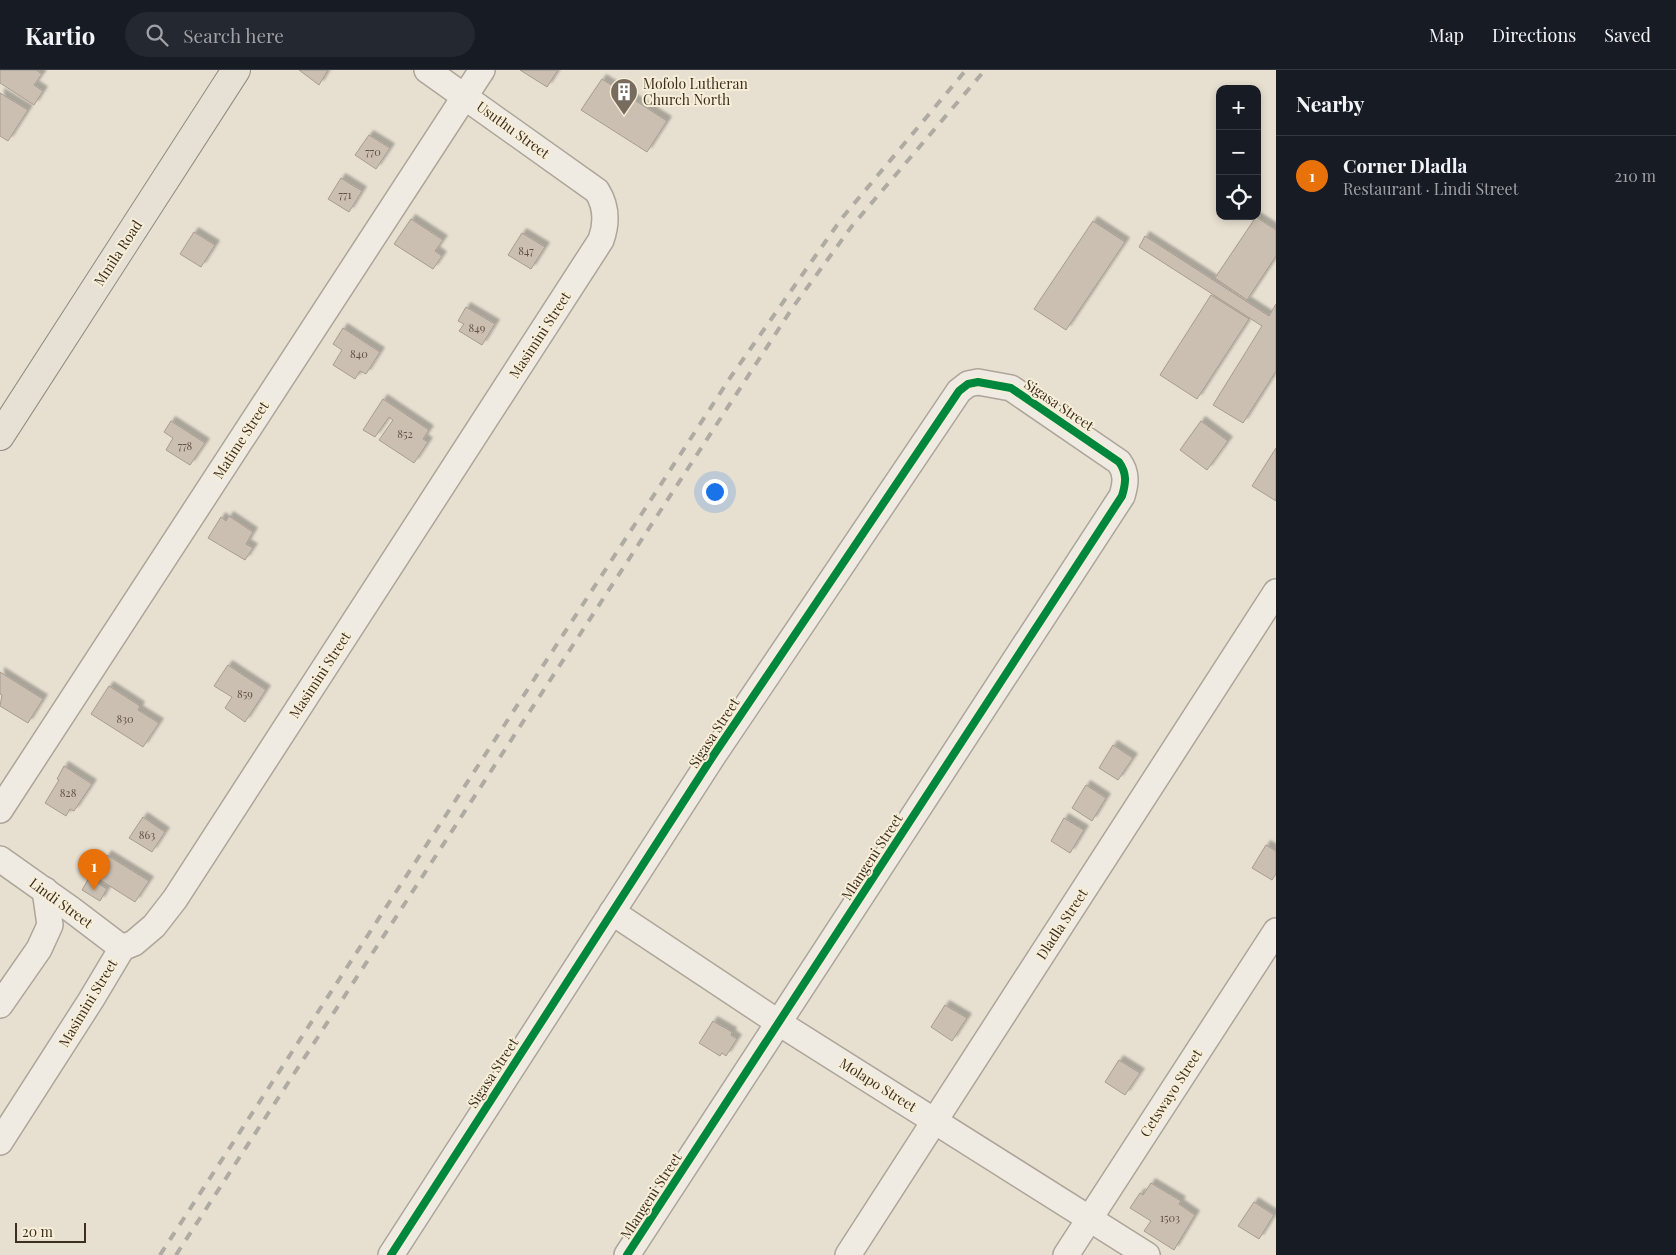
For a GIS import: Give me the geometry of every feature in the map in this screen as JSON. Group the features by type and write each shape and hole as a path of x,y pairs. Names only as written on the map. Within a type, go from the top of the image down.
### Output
{"main road":[{"name":"Mmila Road","path":"0,404 216,70"},
{"name":"Mmila Road","path":"0,436 236,70"}],"street":[{"name":"Usuthu Street","path":"426,70 465,95 598,191"},
{"name":"Matime Street","path":"0,810 482,70"},
{"name":"Masimini Street","path":"0,1142 122,948 145,935 171,905 601,240 605,230 605,208 598,191"},
{"name":"Sigasa Street","path":"391,1255 788,643 959,391 968,384 978,382 1011,388 1112,456 1123,468"},
{"name":"Mlangeni Street","path":"627,1255 1122,496 1126,483 1123,468"},
{"name":"Dladla Street","path":"848,1255 1276,592"},
{"name":"Lindi Street","path":"0,859 122,948"},
{"path":"0,1005 38,949 50,925 44,890"},
{"name":"Molapo Street","path":"612,912 779,1023 1147,1255"},
{"name":"Cetswayo Street","path":"1066,1255 1276,931"}],"building":[{"path":"0,70 36,70 42,74 34,85 43,91 34,105 0,83"},
{"path":"299,70 328,70 319,85"},
{"path":"520,70 558,70 547,87"},
{"name":"Mofolo Lutheran Church North","path":"602,79 667,121 647,152 581,110"},
{"path":"0,93 28,110 8,141 0,136"},
{"path":"369,135 390,148 376,169 355,155"},
{"path":"341,178 362,191 349,212 328,199"},
{"path":"411,219 443,240 435,251 442,256 433,269 394,244"},
{"path":"1254,220 1261,220 1276,230 1276,256 1247,300 1215,278"},
{"path":"1093,221 1125,242 1066,330 1034,309"},
{"path":"194,232 215,245 201,267 180,254"},
{"path":"522,233 545,247 531,269 508,255"},
{"path":"1145,236 1269,316 1276,304 1276,371 1243,423 1213,405 1262,326 1139,247"},
{"path":"1211,295 1249,319 1197,399 1160,375"},
{"path":"466,307 495,324 482,345 459,331 464,324 458,321"},
{"path":"343,328 380,352 366,374 360,371 355,379 333,365 342,350 333,344"},
{"path":"383,399 429,430 423,439 428,442 414,463 379,440 393,420 389,417 375,437 363,430"},
{"path":"171,421 205,443 190,465 166,450 173,438 164,432"},
{"path":"1201,421 1228,441 1207,470 1180,450"},
{"path":"1276,448 1276,501 1252,486"},
{"path":"229,516 253,532 246,544 253,548 245,560 208,538 221,517 226,521"},
{"path":"228,665 266,690 245,722 225,708 232,697 214,686"},
{"path":"0,672 43,699 28,723 0,706 2,695 0,694"},
{"path":"109,686 140,706 138,710 159,723 143,747 91,714"},
{"path":"1113,745 1133,758 1118,780 1099,768"},
{"path":"64,766 92,784 74,811 70,809 66,816 45,803 59,780 57,779"},
{"path":"1086,785 1106,798 1092,821 1072,808"},
{"path":"143,817 165,832 152,852 129,838"},
{"path":"1064,818 1084,830 1070,853 1051,841"},
{"path":"1266,845 1276,851 1276,874 1272,880 1252,868"},
{"path":"107,855 149,881 135,902 94,876"},
{"path":"89,878 107,889 100,901 82,890"},
{"path":"945,1005 967,1018 952,1041 931,1027"},
{"path":"713,1021 732,1032 731,1035 737,1039 726,1056 722,1053 720,1056 699,1043"},
{"path":"1119,1060 1140,1073 1125,1095 1105,1082"},
{"path":"1151,1183 1181,1201 1179,1204 1195,1215 1174,1250 1144,1231 1151,1221 1130,1208 1140,1193 1143,1195"},
{"path":"1254,1202 1274,1215 1259,1239 1238,1226"}],"railway":[{"path":"160,1255 730,378 842,218 966,70"},
{"path":"176,1255 793,307 852,226 985,70"}],"cycle path":[{"path":"391,1255 713,756 959,391 968,384 978,382 1011,388 1119,462 1125,478 1122,496 627,1255"}],"place":[{"name":"Mofolo Lutheran Church North","path":"624,116"},
{"name":"Corner Dladla","path":"94,890"}]}
